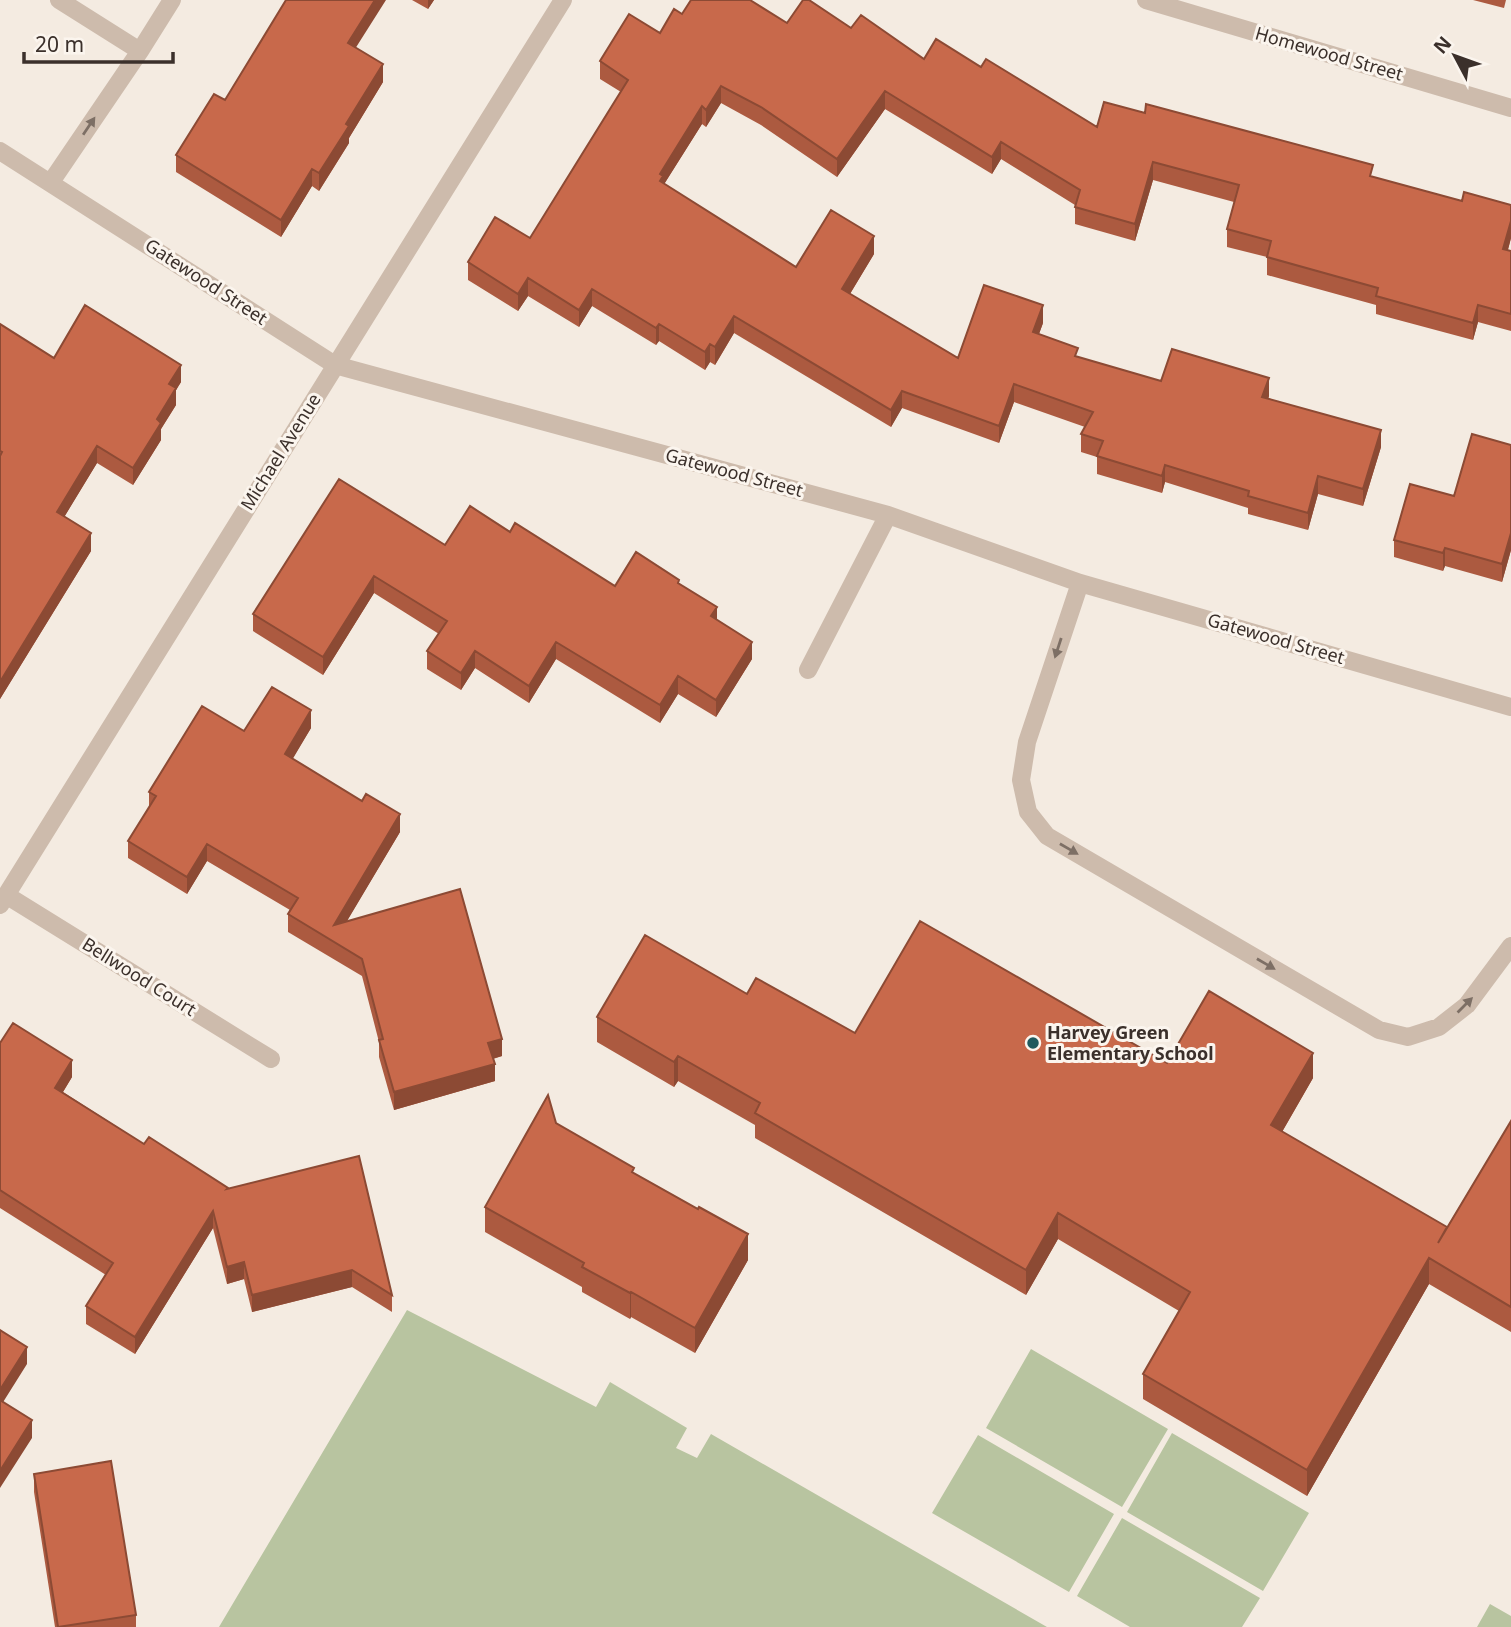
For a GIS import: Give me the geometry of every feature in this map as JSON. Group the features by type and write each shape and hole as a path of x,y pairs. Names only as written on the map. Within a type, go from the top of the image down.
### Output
{"street":[{"path":"59,0 139,51"},
{"path":"51,182 172,0"},
{"name":"Michael Avenue","path":"3,900 563,0"},
{"name":"Homewood Street","path":"1146,0 1511,108"},
{"name":"Gatewood Street","path":"0,151 335,365 888,514 1080,583 1511,707"},
{"path":"808,670 888,514"},
{"path":"1080,583 1027,743 1021,780 1027,812 1047,836 1379,1030 1408,1037 1439,1027 1467,1005 1511,946"},
{"name":"Bellwood Court","path":"3,900 271,1059"}],"green space":[{"path":"407,1310 596,1407 610,1382 687,1428 676,1448 697,1458 711,1434 1047,1627 219,1627"},
{"path":"1031,1349 1168,1429 1122,1507 986,1428"},
{"path":"1172,1433 1309,1513 1263,1591 1127,1512"},
{"path":"978,1435 1114,1514 1069,1592 932,1513"},
{"path":"1122,1518 1260,1598 1242,1627 1130,1627 1077,1596"},
{"path":"1490,1604 1511,1616 1511,1627 1477,1627"}],"building":[{"path":"286,0 375,0 348,43 383,64 319,173 312,169 281,220 176,155 214,94 225,100"},
{"path":"691,0 750,0 787,23 803,0 809,0 851,28 861,15 924,59 936,39 981,67 986,59 1097,127 1104,102 1145,113 1146,104 1373,165 1370,176 1462,201 1464,192 1511,205 1511,221 1503,249 1511,251 1511,314 1478,305 1473,323 1376,296 1378,288 1267,257 1271,241 1227,229 1239,185 1153,162 1135,224 1075,207 1080,190 1001,142 992,157 885,91 837,159 761,107 721,86 706,110 702,106 660,174 663,176 660,181 796,267 831,210 874,236 842,289 958,358 984,285 1043,305 1033,332 1078,348 1075,356 1161,381 1172,349 1269,378 1262,397 1381,430 1363,489 1318,476 1308,513 1248,496 1249,491 1165,465 1162,476 1097,456 1103,441 1081,434 1093,412 1014,384 999,426 902,391 891,410 734,316 715,347 710,344 705,352 659,324 656,328 592,289 579,310 528,278 518,294 468,262 495,217 530,238 628,80 600,61 629,14 660,33 674,9 682,14"},
{"path":"85,305 181,365 169,384 176,388 157,419 161,423 133,468 97,446 57,512 91,533 0,682 0,324 54,358"},
{"path":"1472,434 1511,445 1511,533 1502,564 1445,548 1443,553 1394,540 1410,484 1454,496"},
{"path":"339,479 445,545 470,506 510,532 515,523 615,586 636,552 717,607 711,616 752,642 716,700 678,676 660,705 556,642 529,686 475,651 461,673 427,651 447,621 374,576 323,657 253,614"},
{"path":"272,687 311,710 285,754 362,801 366,794 400,814 334,925 460,889 502,1039 488,1043 495,1064 394,1092 379,1040 383,1039 362,959 288,914 298,898 207,844 187,877 128,841 156,796 149,792 202,706 244,731"},
{"path":"920,921 1167,1063 1209,991 1313,1053 1271,1125 1447,1227 1438,1243 1511,1121 1511,1307 1429,1258 1307,1470 1143,1374 1190,1292 1058,1213 1026,1270 755,1113 760,1103 678,1056 674,1062 597,1017 645,935 747,994 756,978 855,1033"},
{"path":"13,1023 72,1060 55,1088 144,1144 149,1137 227,1189 359,1156 392,1295 352,1270 252,1295 244,1262 227,1267 213,1211 135,1337 86,1306 113,1263 0,1190 0,1043"},
{"path":"548,1095 556,1123 634,1168 632,1172 748,1234 695,1328 582,1267 584,1263 485,1207"},
{"path":"0,1330 27,1347 0,1390"},
{"path":"0,1400 32,1420 0,1471"},
{"path":"111,1461 136,1615 58,1627 34,1474"}],"place":[{"name":"Harvey Green Elementary School","path":"1033,1043"}]}
